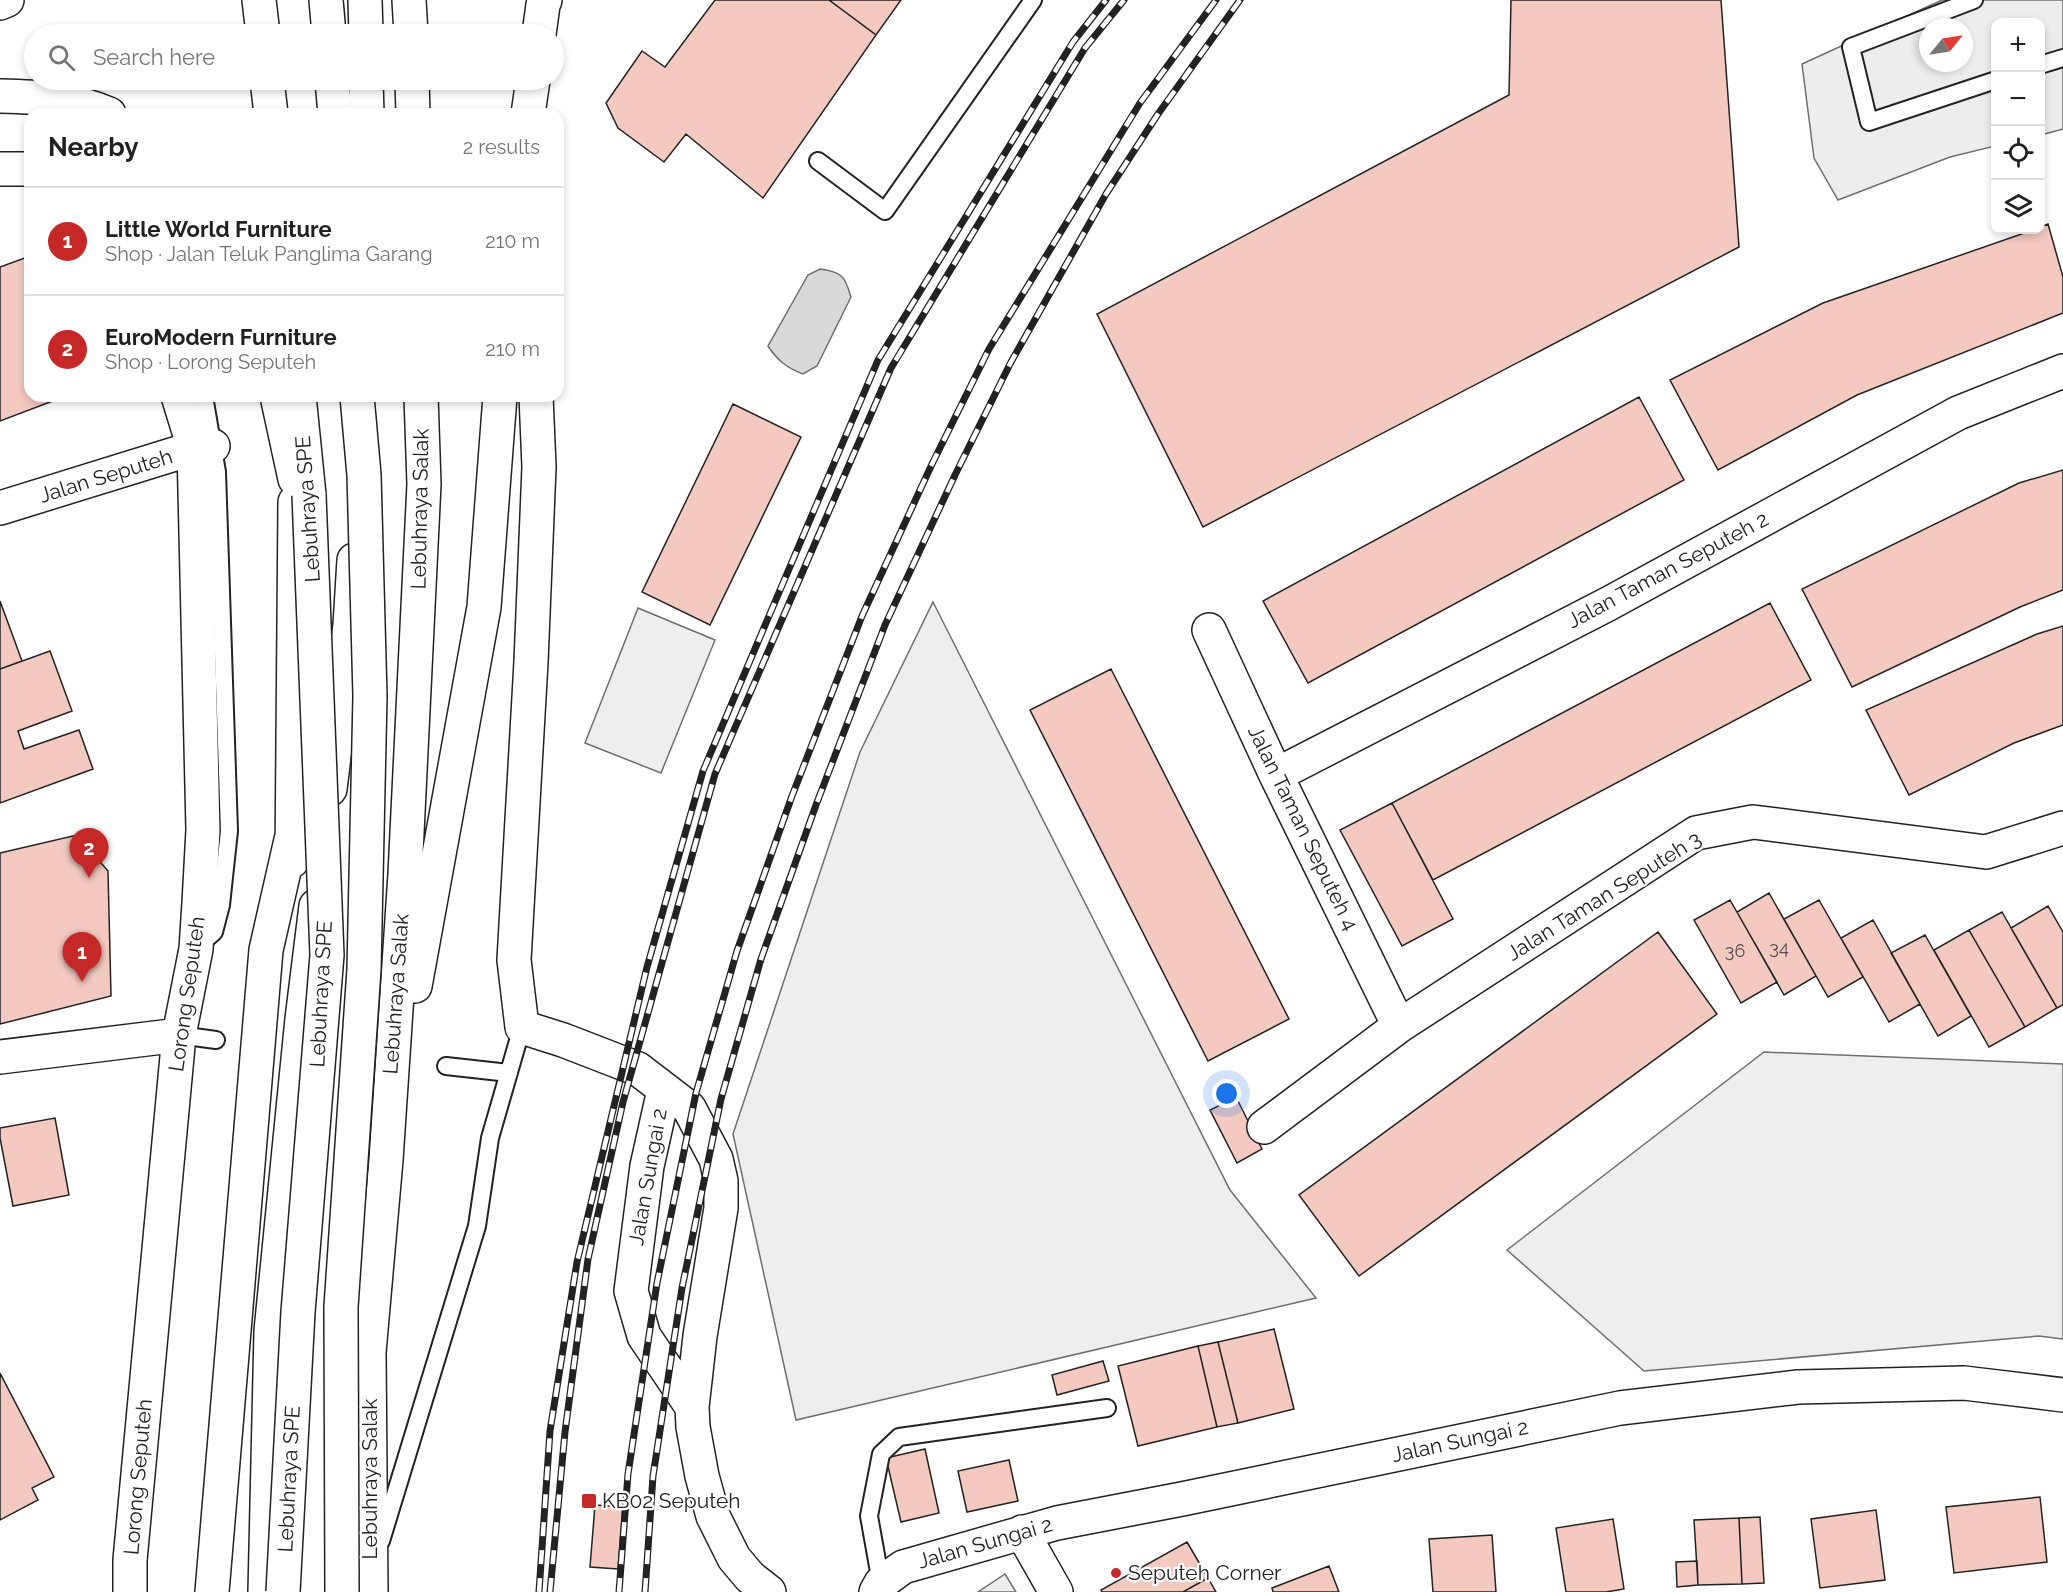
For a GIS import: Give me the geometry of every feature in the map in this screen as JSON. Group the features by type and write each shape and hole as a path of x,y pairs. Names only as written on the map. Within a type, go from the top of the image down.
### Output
{"main road":[{"path":"0,3 7,0"},
{"path":"257,0 260,24"},
{"path":"326,0 327,24"},
{"path":"410,0 411,24"},
{"path":"267,90 268,108"},
{"path":"333,90 334,108"},
{"path":"366,90 367,108"},
{"path":"412,90 413,108"},
{"path":"529,108 532,90"},
{"path":"0,96 32,96 78,102 94,108"},
{"path":"0,169 24,169"},
{"name":"Jalan Taman Seputeh 2","path":"1276,774 1608,604 1958,413 2063,371"},
{"name":"Lorong Seputeh","path":"130,1592 132,1536 179,1035 196,948 204,831 204,447 181,402"},
{"path":"278,402 295,479"},
{"path":"294,402 291,840 302,1019"},
{"name":"Lebuhraya SPE","path":"283,1592 298,1312 327,955 309,495 300,402"},
{"name":"Lebuhraya SPE","path":"342,1592 342,1307 363,969 370,696 364,475 358,402"},
{"path":"265,1592 271,1332 302,1019 350,625 364,402"},
{"name":"Lebuhraya Salak","path":"371,1583 369,1352 386,1160 405,874 424,484 421,402"},
{"path":"386,1160 484,607 500,402"},
{"path":"537,402 539,467 514,960 522,1027 563,1040 638,1070 664,1090"},
{"name":"Jalan Seputeh","path":"0,508 204,447"},
{"name":"Jalan Taman Seputeh 4","path":"1209,630 1276,774 1399,1026"},
{"name":"Jalan Taman Seputeh 3","path":"1264,1127 1399,1026 1696,833 1753,822 1986,852 2063,828"},
{"path":"212,1592 266,950 291,840"},
{"path":"0,1057 179,1035"},
{"name":"Jalan Sungai 2","path":"692,1407 644,1336 631,1292 647,1166 664,1090 689,1108 716,1159 721,1181 721,1208 700,1336 692,1407 696,1453 713,1516 734,1558 750,1577 769,1592"},
{"name":"Jalan Sungai 2","path":"879,1587 903,1567 1057,1522 1620,1408 1798,1386 1964,1383 2063,1395"},
{"path":"1022,1532 1056,1592"}],"lane":[{"path":"818,161 885,211 1033,0"},
{"path":"1974,0 1851,47 1869,122 1991,81"},
{"path":"2045,63 2063,58"},
{"path":"204,402 204,447"},
{"path":"371,1583 477,1226 490,1138 522,1027"},
{"path":"179,1035 216,1040"},
{"path":"447,1065 509,1073"},
{"path":"879,1587 869,1516 881,1454 899,1437 1107,1408"}],"shaded area":[{"path":"1942,0 2063,0 2063,129 2045,134 2045,18 1991,18 1991,147 1950,157 1838,200 1814,158 1802,64"},
{"path":"820,269 842,276 851,297 817,366 803,374 783,363 768,346 808,275"},
{"path":"933,602 1230,1190 1316,1298 796,1420 733,1134 860,752"},
{"path":"638,608 715,640 661,773 585,743"},
{"path":"1764,1052 2063,1064 2063,1339 2039,1336 1644,1371 1507,1250"},
{"path":"1005,1574 1016,1592 978,1592"}],"building":[{"path":"715,0 829,0 876,35 763,198 686,134 664,162 618,128 606,103 642,51 665,67"},
{"path":"829,0 901,0 876,35"},
{"path":"1511,0 1721,0 1739,247 1203,527 1097,314 1509,95"},
{"path":"2048,224 2063,277 2063,313 1857,395 1718,470 1670,380 1823,303 2021,234 2045,234 2045,225"},
{"path":"24,258 24,402 50,402 0,421 0,267"},
{"path":"1639,397 1684,480 1308,683 1263,601"},
{"path":"733,404 801,437 710,625 642,592"},
{"path":"2063,470 2063,590 2020,607 1852,687 1802,589 2019,483"},
{"path":"0,601 22,661 0,669"},
{"path":"1770,603 1811,680 1433,880 1392,803"},
{"path":"2063,626 2063,725 2014,743 1909,795 1866,710 2037,634"},
{"path":"50,651 72,711 18,731 24,749 79,730 93,769 0,803 0,669"},
{"path":"1111,669 1289,1019 1208,1061 1030,710"},
{"path":"1392,803 1453,919 1402,946 1340,830"},
{"path":"77,835 108,871 111,996 0,1024 0,853"},
{"path":"1769,893 1816,976 1784,995 1737,912"},
{"path":"1730,900 1777,982 1741,1003 1694,920"},
{"path":"1819,900 1863,977 1828,997 1784,919"},
{"path":"2048,906 2063,932 2063,1005 2057,1008 2011,928"},
{"path":"2002,912 2057,1008 2025,1027 1969,930"},
{"path":"1873,920 1920,1004 1889,1022 1841,938"},
{"path":"1969,930 2025,1027 1989,1047 1934,950"},
{"path":"1658,932 1717,1014 1359,1276 1299,1195"},
{"path":"1925,935 1971,1016 1938,1036 1891,953"},
{"path":"1236,1097 1262,1149 1237,1163 1210,1110"},
{"path":"55,1118 69,1195 13,1206 0,1128"},
{"path":"1274,1329 1294,1409 1238,1423 1218,1342"},
{"path":"1218,1342 1238,1423 1217,1427 1198,1346"},
{"path":"1198,1346 1217,1427 1138,1446 1118,1366"},
{"path":"1103,1361 1109,1381 1057,1395 1052,1375"},
{"path":"0,1373 54,1477 32,1488 38,1500 0,1520"},
{"path":"925,1449 939,1513 901,1522 886,1458"},
{"path":"1009,1460 1018,1501 967,1512 958,1471"},
{"path":"2040,1497 2047,1562 1954,1573 1946,1507"},
{"path":"595,1505 623,1507 618,1569 590,1567"},
{"path":"1876,1510 1885,1580 1820,1588 1811,1519"},
{"path":"1760,1517 1764,1583 1742,1584 1739,1518"},
{"path":"1739,1518 1742,1584 1698,1585 1694,1520"},
{"path":"1613,1519 1624,1589 1606,1592 1566,1592 1556,1528"},
{"path":"1492,1535 1496,1592 1433,1592 1429,1539"},
{"path":"1187,1542 1208,1578 1183,1592 1102,1592 1101,1590"},
{"path":"1697,1561 1698,1585 1677,1587 1676,1562"},
{"path":"1329,1566 1339,1592 1273,1592 1272,1588"},
{"path":"1208,1578 1216,1592 1183,1592"}],"railway":[{"path":"539,1592 550,1431 577,1262 647,967 703,771 878,360 1073,42 1106,0"},
{"path":"550,1592 565,1432 588,1259 623,1102 715,774 891,368 1085,48 1124,0"},
{"path":"619,1592 628,1474 657,1283 696,1093 737,951 792,796 862,616 932,464 989,349 1140,103 1216,0"},
{"path":"645,1592 653,1476 682,1288 721,1099 761,959 816,805 885,625 1011,362 1106,194 1158,114 1240,0"}],"place":[{"name":"EuroModern Furniture","path":"89,878"},
{"name":"Little World Furniture","path":"82,982"},
{"name":"KB02 Seputeh","path":"589,1501"},
{"name":"Seputeh Corner","path":"1116,1573"}]}
